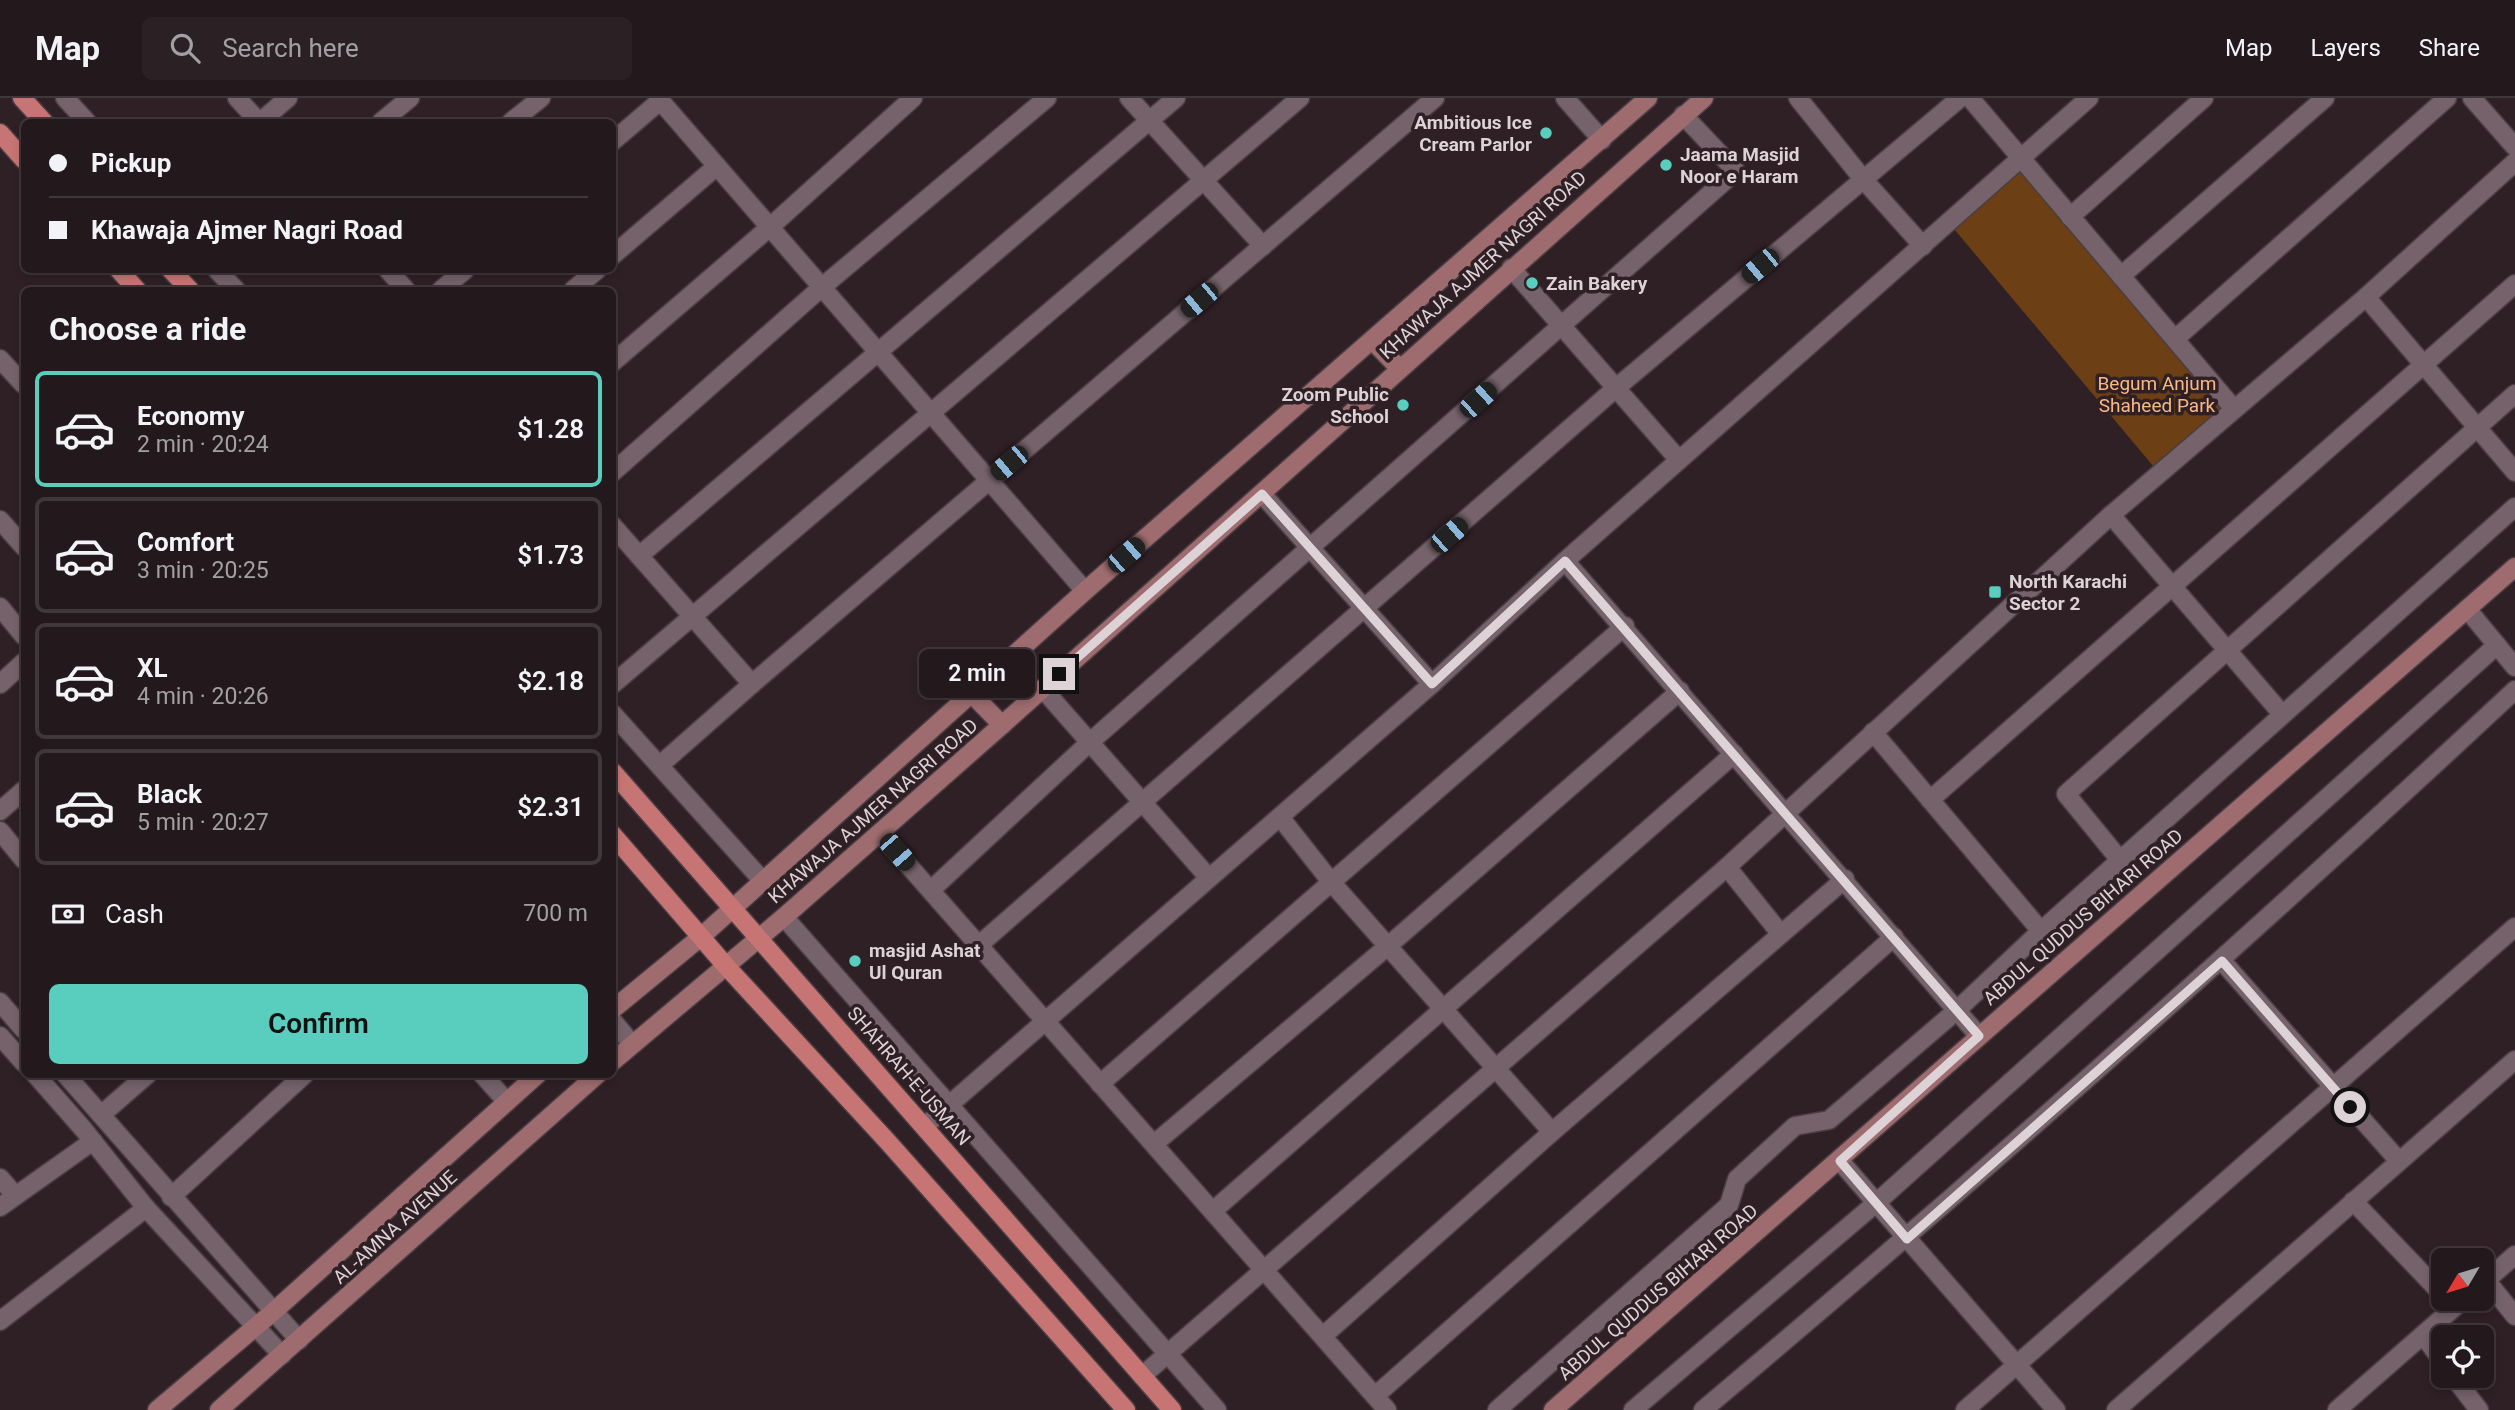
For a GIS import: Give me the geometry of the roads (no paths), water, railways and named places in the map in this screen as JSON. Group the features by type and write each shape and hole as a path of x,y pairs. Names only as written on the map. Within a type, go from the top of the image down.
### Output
{"main road":[{"path":"22,98 41,119"},
{"name":"KHAWAJA AJMER NAGRI ROAD","path":"616,1007 702,936 1085,591 1648,98"},
{"name":"KHAWAJA AJMER NAGRI ROAD","path":"726,966 1002,725 1704,98"},
{"path":"0,132 12,153"},
{"path":"122,273 134,287"},
{"path":"174,273 187,287"},
{"path":"1373,341 1399,368"},
{"name":"ABDUL QUDDUS BIHARI ROAD","path":"1553,1410 2515,567"},
{"path":"972,694 1002,725"},
{"name":"SHAHRAH-E-USMAN","path":"616,775 734,906 1172,1410"},
{"path":"616,839 726,966 888,1142 1126,1410"},
{"path":"616,1058 726,966"},
{"path":"157,1410 273,1312 534,1078"},
{"name":"AL-AMNA AVENUE","path":"219,1410 594,1078"}],"street":[{"path":"65,98 83,119"},
{"path":"237,98 256,119"},
{"path":"263,119 288,98"},
{"path":"385,119 410,98"},
{"path":"515,119 541,98"},
{"path":"616,360 770,227 913,98"},
{"path":"616,469 822,288 1047,98"},
{"path":"1129,98 1263,246"},
{"path":"639,556 1176,98"},
{"path":"616,682 1300,98"},
{"path":"1565,98 1602,140"},
{"path":"1798,98 1863,179 1923,246"},
{"path":"979,945 1616,388 1960,98"},
{"path":"1970,98 2234,409"},
{"path":"925,1126 949,1102 1432,684 1565,561 2089,98"},
{"path":"2070,217 2204,98"},
{"path":"2121,276 2325,98"},
{"path":"2175,339 2447,98"},
{"path":"2472,98 2515,147"},
{"path":"616,138 659,99 1085,591"},
{"path":"660,765 1429,100"},
{"path":"931,890 1089,743 1312,549 1736,171 1683,115"},
{"path":"1142,1376 1266,1271 1494,1066 1727,867 2111,515 2366,297 2515,162"},
{"path":"616,253 717,166"},
{"path":"1511,268 1679,460"},
{"path":"220,273 233,287"},
{"path":"391,273 403,287"},
{"path":"444,287 461,273"},
{"path":"577,287 593,273"},
{"path":"1930,800 2515,284"},
{"path":"2366,297 2515,472"},
{"path":"0,359 21,382"},
{"path":"2120,860 2066,794 2515,394"},
{"path":"1262,494 1432,684"},
{"path":"1497,1410 1729,1205 1737,1179 1795,1126 1829,1120 1956,1011 2041,930 2515,507"},
{"path":"2111,515 2282,714"},
{"path":"0,520 21,544"},
{"path":"616,530 751,684"},
{"path":"1565,561 1625,626 1979,1036"},
{"path":"0,607 21,632"},
{"path":"2467,609 2515,667"},
{"path":"1100,1084 1625,626"},
{"path":"1633,1410 1876,1203 2497,645"},
{"path":"0,684 21,666"},
{"path":"1042,689 1209,878"},
{"path":"1703,1410 1907,1239 2222,961 2515,690"},
{"path":"1154,1144 1388,946 1680,691"},
{"path":"616,716 762,880"},
{"path":"1872,732 2041,930"},
{"path":"1214,1210 1734,754"},
{"path":"0,811 21,793"},
{"path":"1280,817 1332,883 1552,1132"},
{"path":"0,831 21,856"},
{"path":"880,833 1387,1410"},
{"path":"1727,867 1780,933"},
{"path":"1323,1336 1552,1132 1845,879"},
{"path":"784,917 1217,1410"},
{"path":"1965,1410 2515,927"},
{"path":"1375,1395 1894,937"},
{"path":"2222,961 2399,1161"},
{"path":"0,1002 21,1026"},
{"path":"616,1025 632,1044"},
{"path":"0,1036 21,1060"},
{"path":"2116,1410 2515,1060"},
{"path":"38,1078 146,1208 282,1355"},
{"path":"69,1078 299,1340"},
{"path":"101,1115 143,1078"},
{"path":"171,1197 300,1078"},
{"path":"486,1078 507,1102"},
{"path":"0,1207 93,1141"},
{"path":"1840,1161 2015,1366 2056,1410"},
{"path":"0,1178 15,1194"},
{"path":"2353,1201 2431,1279"},
{"path":"0,1321 146,1208"},
{"path":"2494,1273 2515,1255"},
{"path":"2494,1293 2515,1316"},
{"path":"2337,1410 2423,1335 2443,1311"},
{"path":"2423,1335 2431,1346"},
{"path":"2462,1388 2479,1410"}],"place":[{"name":"Ambitious Ice Cream Parlor","path":"1546,133"},
{"name":"Jaama Masjid Noor e Haram","path":"1666,165"},
{"name":"Zain Bakery","path":"1532,283"},
{"name":"Zoom Public School","path":"1403,405"},
{"name":"North Karachi Sector 2","path":"1995,592"},
{"name":"masjid Ashat Ul Quran","path":"855,961"}],"park label":[{"name":"Begum Anjum Shaheed Park","path":"2157,394"}]}
